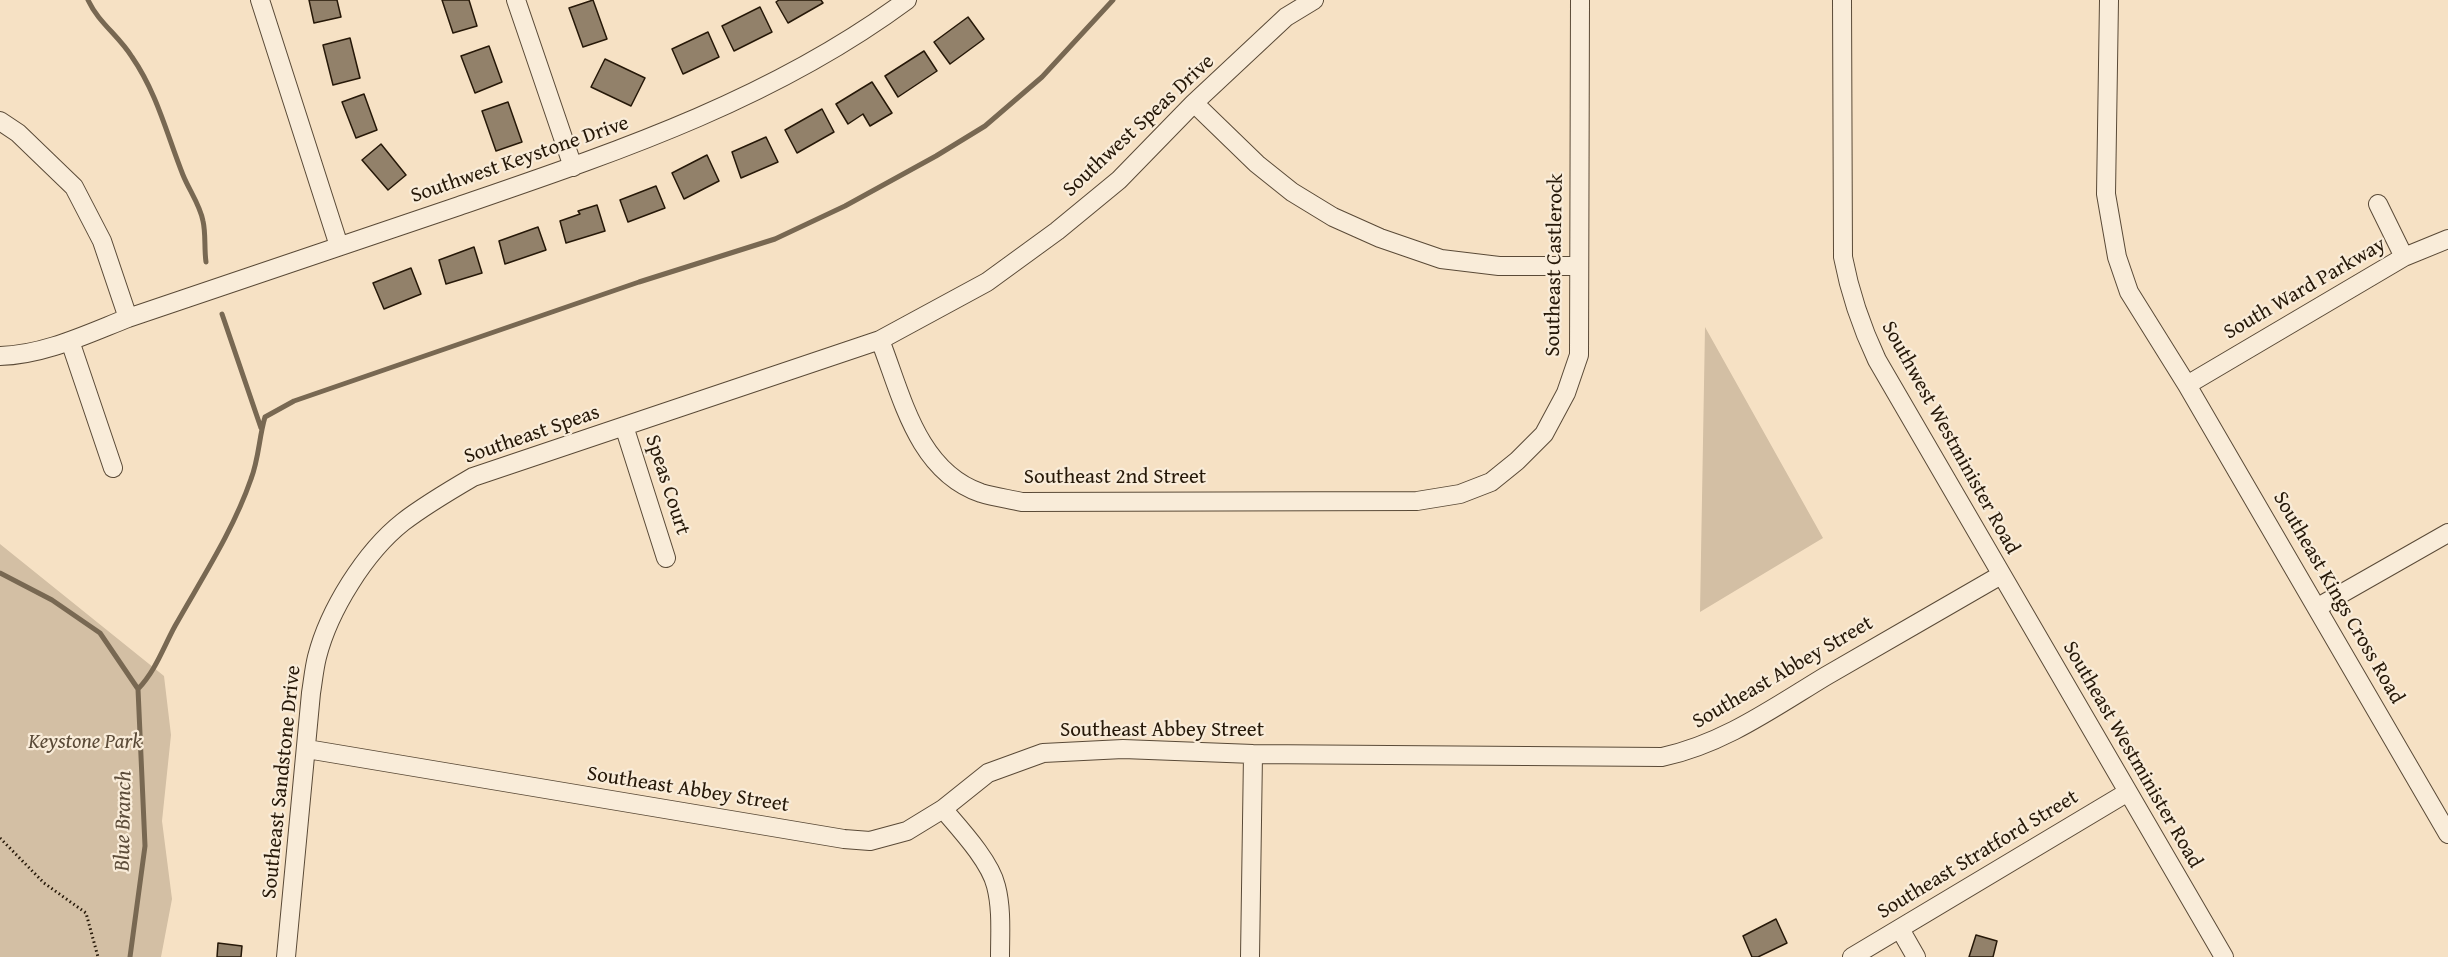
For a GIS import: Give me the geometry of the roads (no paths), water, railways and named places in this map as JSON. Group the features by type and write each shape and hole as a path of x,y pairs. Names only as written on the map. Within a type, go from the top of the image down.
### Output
{"street":[{"path":"260,0 339,246"},
{"path":"516,0 573,167"},
{"name":"Southwest Keystone Drive","path":"0,356 16,356 70,341 128,318 573,167 665,132 779,81 869,28 907,0"},
{"name":"Southwest Speas Drive","path":"624,426 880,340 987,282 1057,231 1119,180 1194,103 1286,17 1314,0"},
{"name":"Southeast Castlerock","path":"1440,498 1460,494 1491,482 1544,434 1566,393 1579,355 1580,0"},
{"name":"Southwest Westminister Road","path":"1842,0 1843,257 1850,293 1877,360 2001,575"},
{"name":"Southeast Kings Cross Road","path":"2109,0 2106,194 2117,257 2129,291 2318,607 2448,834"},
{"path":"1194,103 1257,164 1292,192 1333,217 1380,238 1441,259 1499,266 1579,266"},
{"path":"0,121 18,133 74,187 102,241 128,318"},
{"path":"2378,204 2404,257"},
{"name":"South Ward Parkway","path":"2187,385 2404,257 2448,239"},
{"name":"Southeast 2nd Street","path":"880,340 920,443 945,472 980,493 1022,502 1417,501 1440,498"},
{"path":"70,341 113,468"},
{"name":"Speas Court","path":"624,426 666,558"},
{"name":"Southeast Speas","path":"351,582 376,549 400,524 473,477 624,426"},
{"path":"2318,607 2448,533"},
{"name":"Southeast Abbey Street","path":"307,749 844,839 870,841 907,831 943,809 988,773 1043,753 1123,749 1253,754 1662,757 1686,752 1709,744 1744,726 2001,575"},
{"name":"Southeast Westminister Road","path":"2001,575 2224,957"},
{"name":"Southeast Sandstone Drive","path":"286,957 311,693 317,656 333,615 351,582"},
{"path":"1250,957 1253,754"},
{"name":"Southeast Stratford Street","path":"1852,957 2128,792"},
{"path":"943,809 976,848 996,885 1000,920 1000,957"},
{"path":"1900,929 1916,957"}],"waterway":[{"path":"88,0 97,15 132,57 155,100 183,175 202,215 206,262"},
{"path":"138,689 154,667 244,498 254,471 265,417 294,401 639,282 775,239 845,206 985,126 1042,77 1113,0"},
{"path":"222,314 261,428"},
{"name":"Blue Branch","path":"0,573 52,600 100,633 138,689 145,846 130,957"}],"park label":[{"name":"Keystone Park","path":"85,743"}]}
